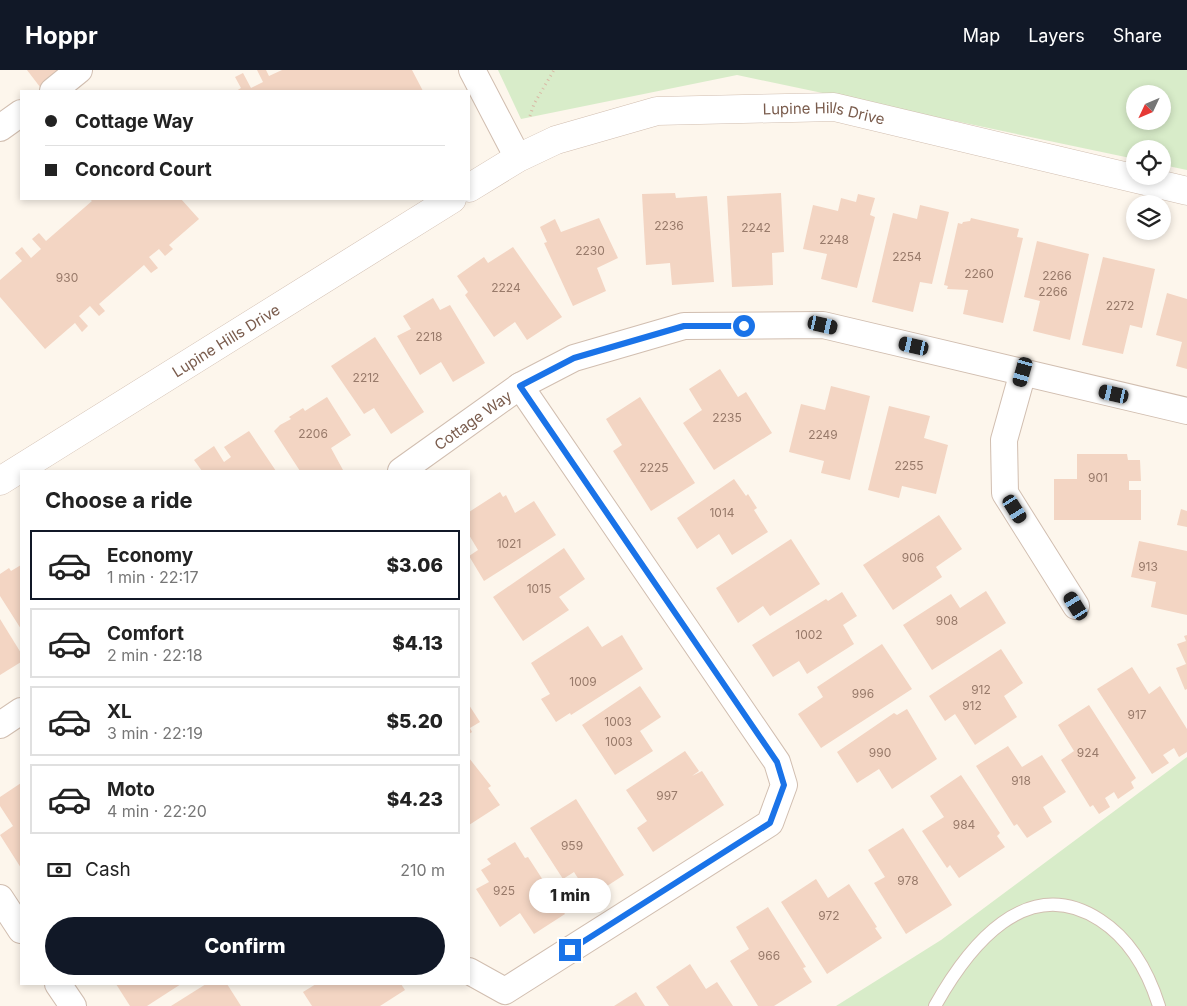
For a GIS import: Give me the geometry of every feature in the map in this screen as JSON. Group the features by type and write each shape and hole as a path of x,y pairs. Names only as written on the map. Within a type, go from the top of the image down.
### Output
{"street":[{"path":"54,90 79,70"},
{"path":"472,70 518,158"},
{"name":"Lupine Hills Drive","path":"470,187 518,158 556,140 657,111 834,107 1187,191"},
{"path":"0,128 20,114"},
{"name":"Lupine Hills Drive","path":"0,481 450,200"},
{"name":"Cottage Way","path":"402,470 520,386 574,358 684,326 823,325 1187,411"},
{"path":"1023,372 1004,440 1005,493 1076,606"},
{"path":"470,972 505,991 770,823 784,785 777,762 520,386"},
{"path":"0,725 20,713"},
{"path":"0,898 20,928"},
{"path":"59,985 73,1006"}],"lane":[{"path":"935,1006 965,958 986,935 1006,920 1028,909 1049,904 1070,906 1095,917 1118,932 1144,971 1154,990 1159,1006"}],"path":[{"path":"518,158 534,104 554,70"}],"green space":[{"path":"498,70 1187,70 1187,170 1171,167 1171,140 1126,140 1126,157 737,75 521,119"},
{"path":"1187,757 1187,1006 836,1006 941,940"}],"building":[{"path":"27,70 62,70 40,87"},
{"path":"257,70 266,70 269,76 282,70 412,70 422,90 238,90 241,88 235,77 243,73 251,88 263,82"},
{"path":"675,193 676,198 707,196 714,282 672,285 670,263 646,265 642,194"},
{"path":"781,193 784,252 772,253 773,285 732,287 727,196"},
{"path":"858,194 875,198 870,215 875,217 857,288 821,279 827,254 803,249 813,205 838,211 841,198 856,202"},
{"path":"90,200 182,200 199,219 169,245 173,249 165,256 159,249 149,257 158,268 151,273 144,265 99,304 105,311 99,316 90,306 79,316 88,326 82,332 75,323 45,349 0,297 0,280 22,261 15,253 22,247 31,258 41,249 32,239 39,233 46,241 92,201"},
{"path":"920,205 949,212 932,284 920,282 913,312 872,302 893,213 917,219"},
{"path":"599,218 618,258 597,268 606,291 573,306 544,243 547,242 540,227 555,219 561,232"},
{"path":"971,218 1019,229 1017,237 1023,238 1003,323 963,314 968,290 947,289 948,286 944,285 958,223 962,224 963,222 970,221"},
{"path":"1037,241 1089,254 1070,340 1033,331 1040,301 1024,297"},
{"path":"513,247 562,317 527,340 515,322 494,337 465,295 468,292 457,276 484,257 488,263"},
{"path":"1103,257 1155,269 1142,328 1130,325 1123,354 1082,345"},
{"path":"1167,293 1187,299 1187,369 1176,366 1182,342 1156,335"},
{"path":"433,298 440,310 450,305 485,363 453,382 441,362 420,375 397,336 411,329 403,316"},
{"path":"375,337 424,412 391,434 374,408 364,414 331,366"},
{"path":"720,369 738,397 746,392 772,433 714,470 683,423 702,410 689,389"},
{"path":"831,386 870,396 850,480 821,473 824,461 789,452 801,404 825,410"},
{"path":"327,397 351,435 331,448 343,470 299,470 274,431 291,419 289,417 303,408 305,411"},
{"path":"640,397 695,483 651,511 613,451 622,445 606,419"},
{"path":"889,406 930,416 924,438 948,445 936,494 902,486 899,498 868,490"},
{"path":"249,431 275,470 201,470 194,460 214,446 224,462 231,457 224,447"},
{"path":"1077,454 1127,454 1128,460 1140,460 1141,481 1129,481 1129,490 1141,490 1141,520 1054,520 1054,479 1077,479"},
{"path":"734,479 746,496 748,494 757,508 754,510 768,532 732,555 719,534 697,549 677,518"},
{"path":"500,492 503,497 506,495 515,513 534,501 556,535 484,581 470,558 470,555 478,550 470,537 470,511"},
{"path":"1181,509 1187,511 1187,527 1177,525"},
{"path":"939,515 962,549 936,567 942,577 893,610 863,565"},
{"path":"791,539 820,584 770,616 763,606 738,623 716,588"},
{"path":"1139,541 1187,551 1187,615 1151,607 1156,582 1131,577"},
{"path":"564,548 585,579 559,597 569,610 523,641 493,597"},
{"path":"20,566 20,627 0,596 0,574 9,568 11,571"},
{"path":"986,591 1006,623 932,670 903,625 951,594 960,608"},
{"path":"842,592 857,616 843,625 854,644 807,674 799,661 773,677 752,645 826,599 828,601"},
{"path":"0,619 20,651 20,663 0,675"},
{"path":"588,626 602,647 622,635 643,669 571,715 570,713 556,722 541,699 550,694 531,663"},
{"path":"1187,635 1187,689 1185,690 1176,668 1186,664 1177,644 1186,641 1184,636"},
{"path":"882,644 912,689 821,748 798,714 823,697 817,687"},
{"path":"1001,649 1023,683 1004,696 1017,717 975,745 955,714 945,721 929,696"},
{"path":"1132,667 1149,694 1160,686 1187,729 1187,752 1179,757 1174,748 1163,755 1169,763 1152,774 1097,689"},
{"path":"640,686 661,717 640,731 653,751 615,775 582,725"},
{"path":"1089,705 1136,778 1131,782 1134,788 1118,799 1114,792 1105,798 1110,807 1099,814 1093,805 1090,807 1061,760 1074,751 1058,725"},
{"path":"470,707 480,722 470,728"},
{"path":"907,709 937,759 892,789 879,769 857,783 837,752 894,713 897,715"},
{"path":"1008,746 1022,767 1042,755 1066,792 1043,807 1052,822 1027,838 1017,824 1014,826 976,766"},
{"path":"685,751 699,771 692,776 702,771 724,805 653,852 637,828 647,821 626,790"},
{"path":"470,759 491,786 488,788 500,805 470,824"},
{"path":"961,775 1000,833 997,836 1005,847 959,878 950,865 947,868 922,831 944,817 930,796"},
{"path":"20,784 20,866 0,835 13,826 0,806 0,797"},
{"path":"576,799 624,875 590,897 574,872 563,879 530,828"},
{"path":"903,828 952,905 906,934 874,883 885,877 868,850"},
{"path":"515,842 525,858 528,857 565,914 534,934 520,913 500,927 476,889 489,882 481,870 491,864 487,859"},
{"path":"816,879 828,898 849,884 882,938 827,974 781,902"},
{"path":"768,907 806,967 803,968 812,982 774,1006 758,1006 730,961 749,949 736,927"},
{"path":"690,964 706,989 717,982 733,1006 669,1006 656,987"},
{"path":"117,985 179,985 147,1006 130,1006"},
{"path":"204,985 228,985 241,1006 171,1006"},
{"path":"314,985 402,985 405,990 380,1006 312,1006 303,992"},
{"path":"636,992 645,1006 614,1006"}],"route":[{"path":"570,950 770,823 784,785 777,762 520,386 574,358 684,326 744,326"}]}
